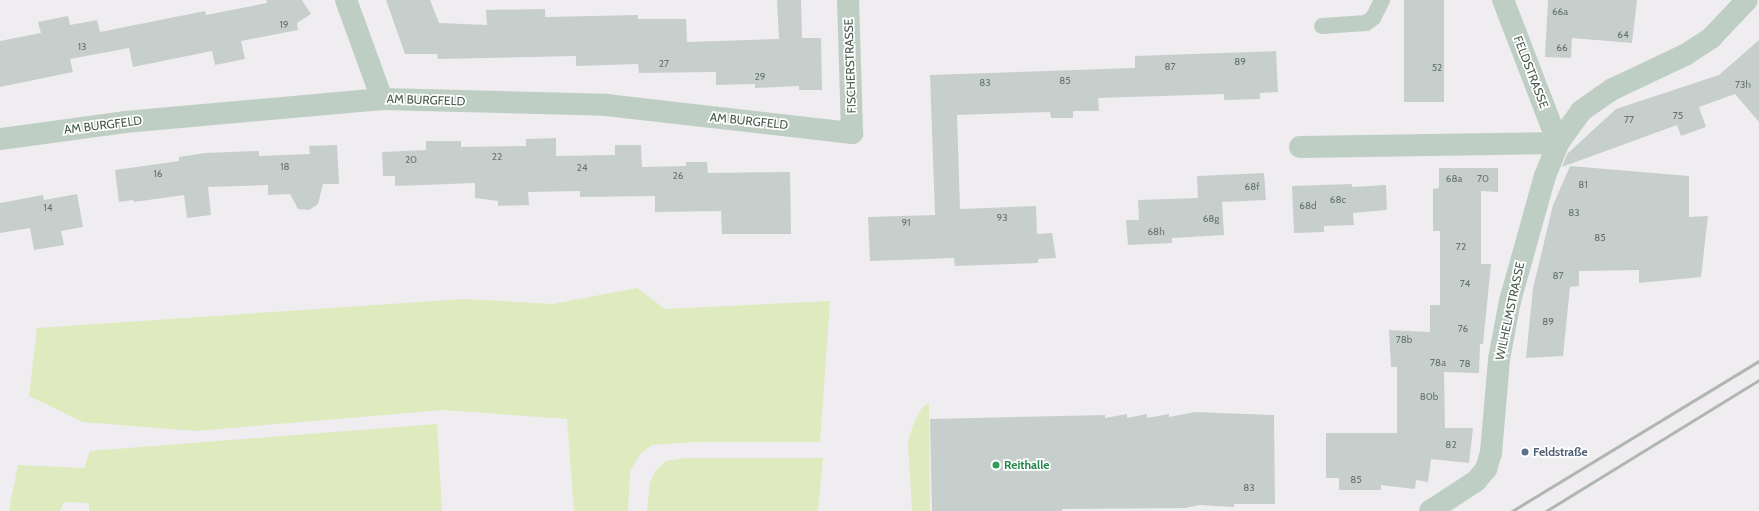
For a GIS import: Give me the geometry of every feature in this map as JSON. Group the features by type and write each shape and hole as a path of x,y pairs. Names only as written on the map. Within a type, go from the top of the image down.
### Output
{"street":[{"path":"346,0 382,99"},
{"name":"FISCHERSTRASSE","path":"848,0 852,133"},
{"name":"FELDSTRASSE","path":"1504,0 1558,143"},
{"name":"WILHELMSTRASSE","path":"1430,511 1476,481 1486,469 1491,453 1499,359 1510,301 1545,176 1558,143 1582,111 1613,89 1685,54 1711,38 1747,0"},
{"name":"AM BURGFELD","path":"0,139 125,122 382,99 606,105 852,133"},
{"path":"1300,147 1558,143"}],"lane":[{"path":"1322,26 1366,23 1373,18 1382,0"}],"green space":[{"path":"637,288 665,309 830,301 820,442 693,442 652,445 640,454 630,472 628,511 574,511 567,419 443,410 196,431 83,422 29,396 37,328 464,299 553,304"},
{"path":"929,402 930,511 912,511 908,442 913,425 921,409"},
{"path":"437,424 442,511 89,511 89,503 64,502 60,511 9,511 18,465 84,468 90,451"},
{"path":"686,458 823,458 818,511 647,511 650,483 655,471 666,461"}],"building":[{"path":"266,0 302,0 311,14 297,23 298,30 241,41 245,59 215,65 212,51 133,67 129,48 70,59 73,72 0,87 0,41 41,33 38,22 68,16 70,25 97,20 100,32 205,11 206,15 267,3"},
{"path":"386,0 430,0 439,23 487,25 486,10 545,9 545,17 638,15 638,19 686,19 687,42 779,39 777,0 801,0 802,38 821,38 822,90 799,90 799,86 755,88 755,84 716,85 716,72 639,73 638,64 576,66 576,56 438,59 437,54 405,54"},
{"path":"1404,0 1444,0 1444,102 1404,102"},
{"path":"1548,0 1637,0 1632,43 1572,38 1571,58 1545,57"},
{"path":"1759,40 1759,122 1735,94 1699,107 1706,127 1681,136 1677,125 1562,167 1567,154 1616,109 1719,75"},
{"path":"1276,51 1278,92 1260,93 1260,99 1224,100 1224,94 1098,98 1099,111 1073,111 1073,118 1051,118 1050,112 957,115 960,209 1036,206 1037,234 1052,233 1056,258 1038,259 1038,263 955,266 954,258 870,261 868,217 935,215 930,75 1135,68 1135,56"},
{"path":"556,138 556,156 615,155 615,145 641,145 642,167 686,166 686,162 707,162 708,173 790,172 791,234 722,234 721,211 655,212 655,196 580,197 580,191 528,192 529,205 498,206 498,201 475,198 475,183 395,186 395,176 383,176 382,152 426,150 426,141 461,141 461,147 526,146 526,139"},
{"path":"337,145 339,184 323,184 318,204 309,210 298,209 290,194 268,195 268,185 208,187 211,215 187,218 184,195 134,202 133,200 119,202 115,170 179,161 179,157 205,153 259,151 259,156 310,154 309,146"},
{"path":"1570,166 1689,176 1689,217 1708,216 1701,277 1639,283 1639,270 1579,271 1579,286 1570,287 1563,356 1526,358 1533,288 1553,205"},
{"path":"1439,168 1498,168 1498,192 1481,191 1481,264 1491,264 1483,344 1480,344 1479,373 1444,372 1445,428 1473,428 1469,463 1431,459 1428,482 1416,480 1415,489 1381,485 1381,490 1339,490 1339,478 1326,478 1326,433 1397,433 1397,367 1391,367 1389,330 1430,332 1430,305 1440,305 1440,231 1433,231 1433,189 1439,188"},
{"path":"1264,173 1266,200 1222,202 1224,235 1172,238 1172,243 1128,245 1126,220 1139,220 1138,200 1198,198 1197,176"},
{"path":"1352,184 1352,187 1386,185 1387,210 1353,213 1354,225 1324,226 1324,232 1294,233 1292,186"},
{"path":"77,194 83,227 61,231 64,245 34,250 30,228 0,233 0,203 43,195 44,200"},
{"path":"1195,412 1274,415 1275,504 1234,504 1234,507 1200,505 1185,508 1062,509 1062,511 932,511 930,419 1105,415 1105,418 1127,414 1127,418 1147,414 1147,418 1169,414 1169,417"}],"railway":[{"path":"1512,511 1759,361"},
{"path":"1546,511 1759,380"}],"place":[{"name":"Feldstraße","path":"1525,452"},
{"name":"Reithalle","path":"996,465"}]}
